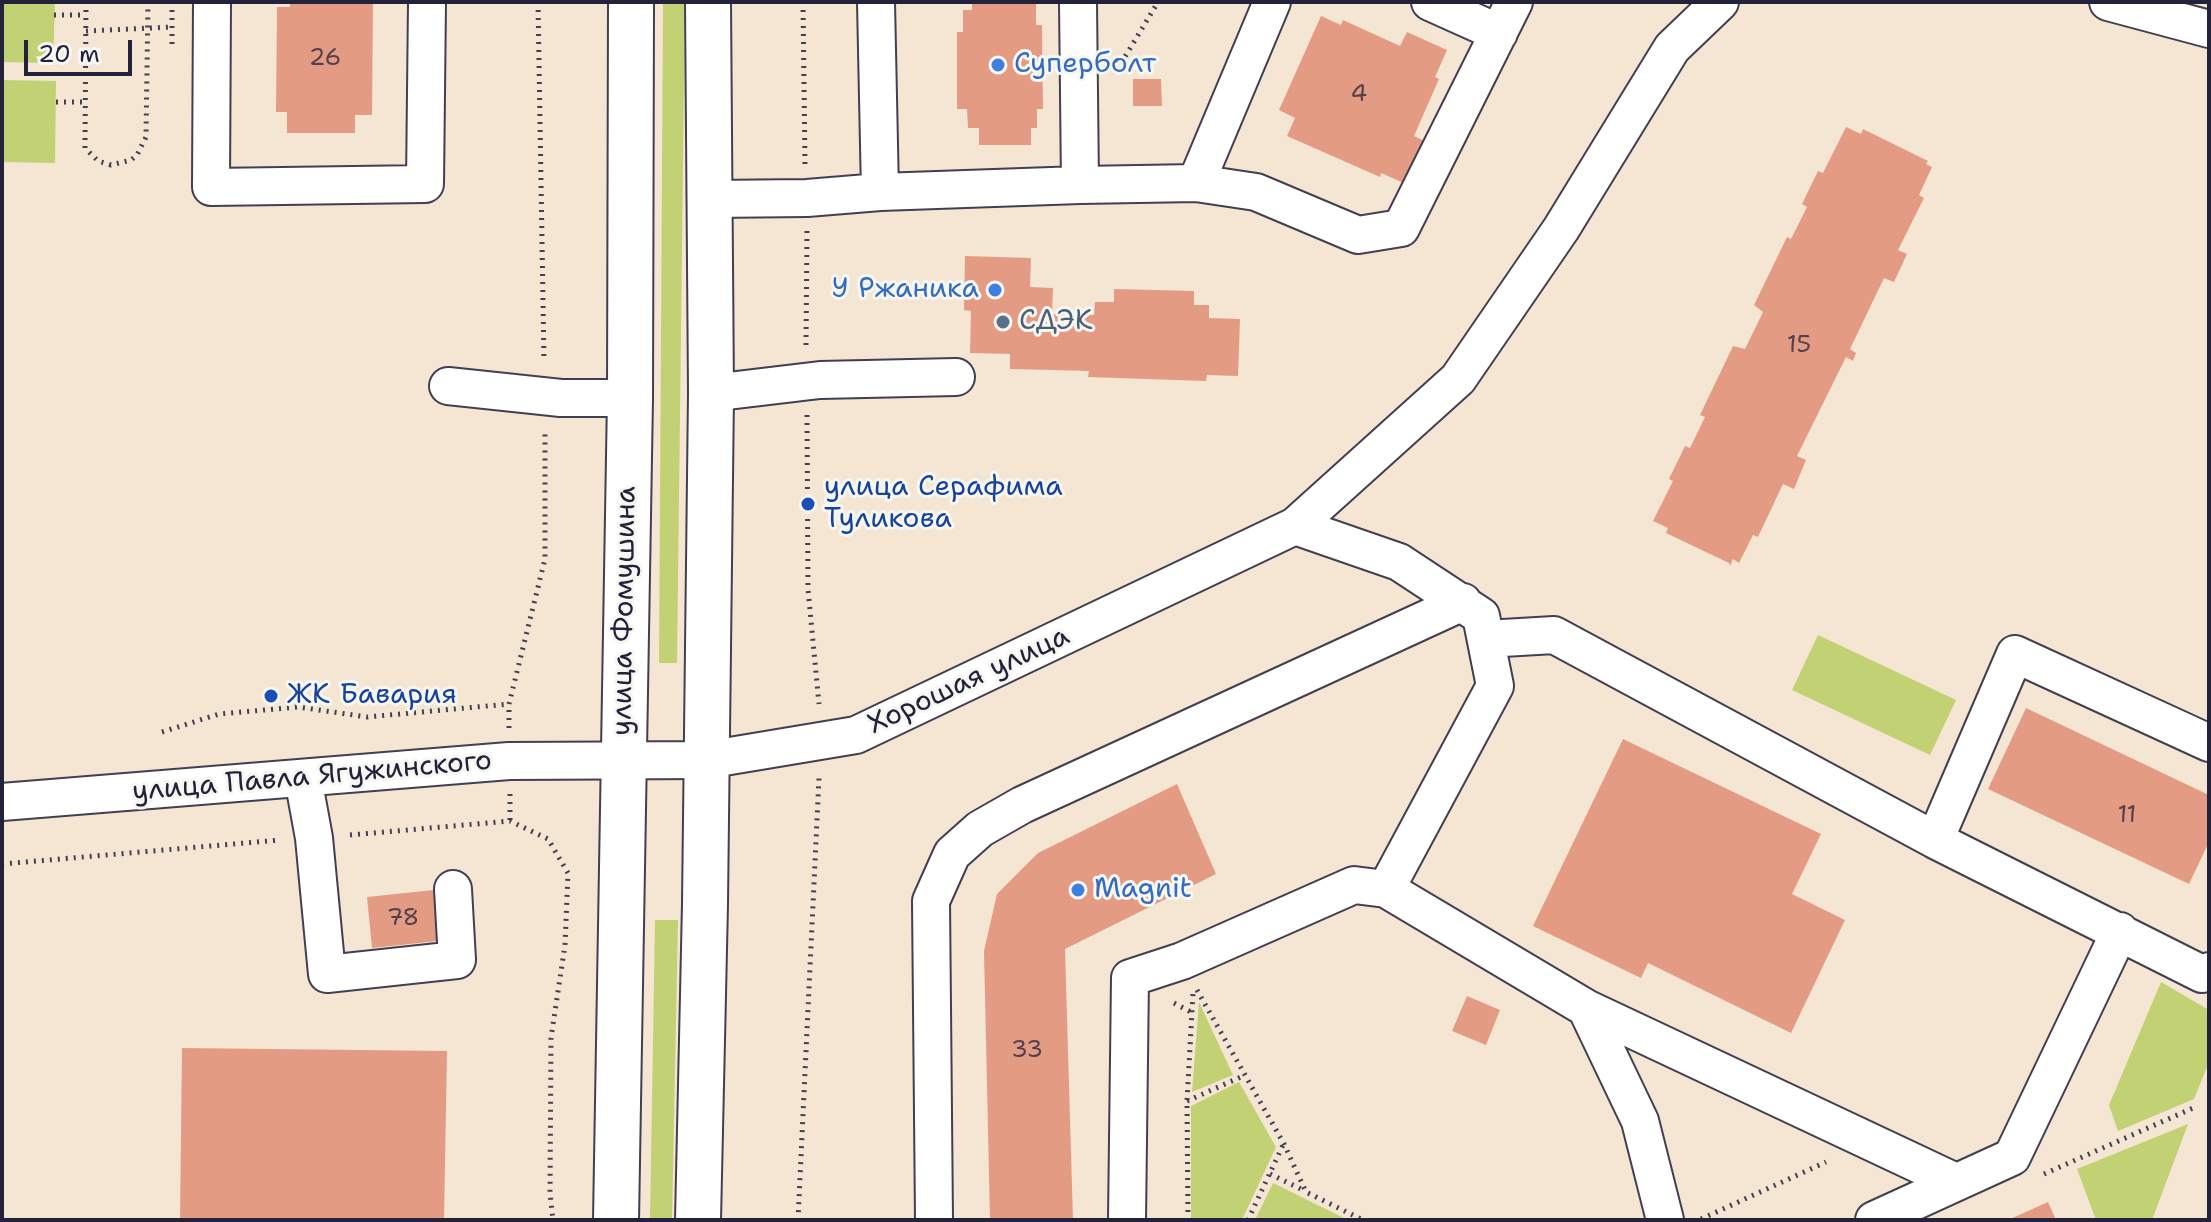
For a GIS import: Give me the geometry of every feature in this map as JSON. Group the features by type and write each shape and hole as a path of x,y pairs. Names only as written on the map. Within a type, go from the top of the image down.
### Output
{"main road":[{"name":"улица Фомушина","path":"616,1220 630,398 631,2"},
{"path":"698,1220 711,393 708,2"}],"street":[{"path":"212,2 211,187 425,184 427,2"},
{"path":"876,2 880,192"},
{"path":"1078,2 1080,185"},
{"path":"1196,183 1272,2"},
{"path":"709,199 1196,183 1256,192 1358,235 1401,228 1506,18 1430,2"},
{"name":"Хорошая улица","path":"622,759 706,760 856,735 1295,526 1458,379 1561,229 1672,48 1720,2"},
{"path":"2108,2 2209,29"},
{"path":"711,393 806,381 956,377"},
{"path":"448,386 561,398 630,398"},
{"path":"1295,526 1399,562 1481,616 1495,686 1386,889"},
{"path":"934,1220 931,901 952,854 980,829 1022,805 1463,602"},
{"path":"1486,639 1554,635 1935,840 2202,974 2209,971"},
{"path":"1935,840 2015,654 2209,743"},
{"name":"улица Павла Ягужинского","path":"2,802 509,761 622,759"},
{"path":"303,778 314,838 327,974 457,960 453,889"},
{"path":"1127,1220 1130,978 1182,961 1354,885 1386,889 1586,1008 1956,1182"},
{"path":"1874,1220 2012,1157 2120,931"},
{"path":"1586,1008 1640,1121 1665,1220"}],"path":[{"path":"86,2 85,148 91,155 111,165 121,164 137,155 146,137 148,2"},
{"path":"798,1220 822,742 808,589 803,2"},
{"path":"1078,82 1115,73 1158,2"},
{"path":"54,15 86,15"},
{"path":"86,31 172,27"},
{"path":"56,102 85,102"},
{"path":"162,732 219,714 298,707 367,717 509,704"},
{"path":"2,864 510,821 548,839 568,873 565,945 551,1038 550,1193 553,1220"},
{"path":"1188,1220 1187,1101 1194,985 1284,1144 1306,1192"},
{"path":"1187,1101 1243,1076"},
{"path":"2039,1177 2193,1108"},
{"path":"1700,1220 1870,1142"},
{"path":"1248,1220 1284,1144"},
{"path":"1270,1174 1363,1220"}],"green space":[{"path":"2,2 55,2 53,63 2,62"},
{"path":"663,2 685,2 677,663 659,663"},
{"path":"2,80 56,81 55,163 2,162"},
{"path":"1818,635 1956,700 1930,755 1792,690"},
{"path":"655,920 678,920 672,1220 650,1220"},
{"path":"2161,982 2209,1010 2209,1062 2194,1099 2118,1131 2109,1105"},
{"path":"1199,1002 1233,1075 1192,1092"},
{"path":"1239,1082 1276,1147 1242,1220 1191,1220 1191,1106"},
{"path":"2188,1124 2152,1220 2096,1220 2077,1169"},
{"path":"1273,1183 1348,1220 1255,1220"}],"building":[{"path":"290,2 373,2 372,115 355,115 355,133 287,133 287,112 276,112 277,7 290,7"},
{"path":"972,2 1036,2 1036,25 1042,25 1043,109 1037,109 1037,128 1031,128 1031,145 979,145 979,128 968,128 967,109 957,109 957,32 963,32 963,10 972,10"},
{"path":"1321,16 1341,25 1343,20 1400,46 1407,32 1447,50 1435,77 1439,79 1414,136 1425,141 1406,184 1381,173 1380,177 1287,136 1295,118 1279,110"},
{"path":"1133,79 1161,79 1162,106 1133,106"},
{"path":"1846,127 1861,134 1863,129 1928,161 1926,164 1932,167 1919,195 1924,198 1898,250 1907,254 1894,282 1884,278 1850,349 1856,353 1853,361 1846,357 1797,456 1806,460 1794,489 1783,484 1758,537 1753,535 1739,563 1733,559 1730,566 1666,533 1668,528 1653,521 1673,481 1669,479 1685,446 1690,448 1705,417 1700,415 1733,346 1745,349 1763,312 1754,305 1787,237 1791,239 1807,207 1802,204 1818,171 1823,173"},
{"path":"965,256 1031,258 1030,287 1053,288 1052,314 1094,315 1095,302 1114,302 1114,289 1194,291 1194,305 1209,305 1209,318 1240,319 1238,376 1207,375 1206,381 1088,377 1089,371 1010,369 1010,354 970,353 971,311 964,310"},
{"path":"2026,708 2209,795 2209,842 2189,884 1988,789"},
{"path":"1623,739 1821,834 1792,894 1845,920 1791,1033 1648,963 1641,978 1533,926"},
{"path":"1177,784 1216,874 1065,949 1073,1220 990,1220 984,951 997,894 1038,853"},
{"path":"434,890 438,941 372,948 367,897"},
{"path":"1467,996 1500,1010 1486,1045 1452,1031"},
{"path":"182,1048 447,1051 444,1220 180,1220"},
{"path":"2048,1202 2056,1220 2008,1220"}],"place":[{"name":"Суперболт","path":"998,65"},
{"name":"У Ржаника","path":"995,290"},
{"name":"СДЭК","path":"1003,322"},
{"name":"улица Серафима Туликова","path":"808,504"},
{"name":"ЖК Бавария","path":"271,696"},
{"name":"Magnit","path":"1078,890"}]}
